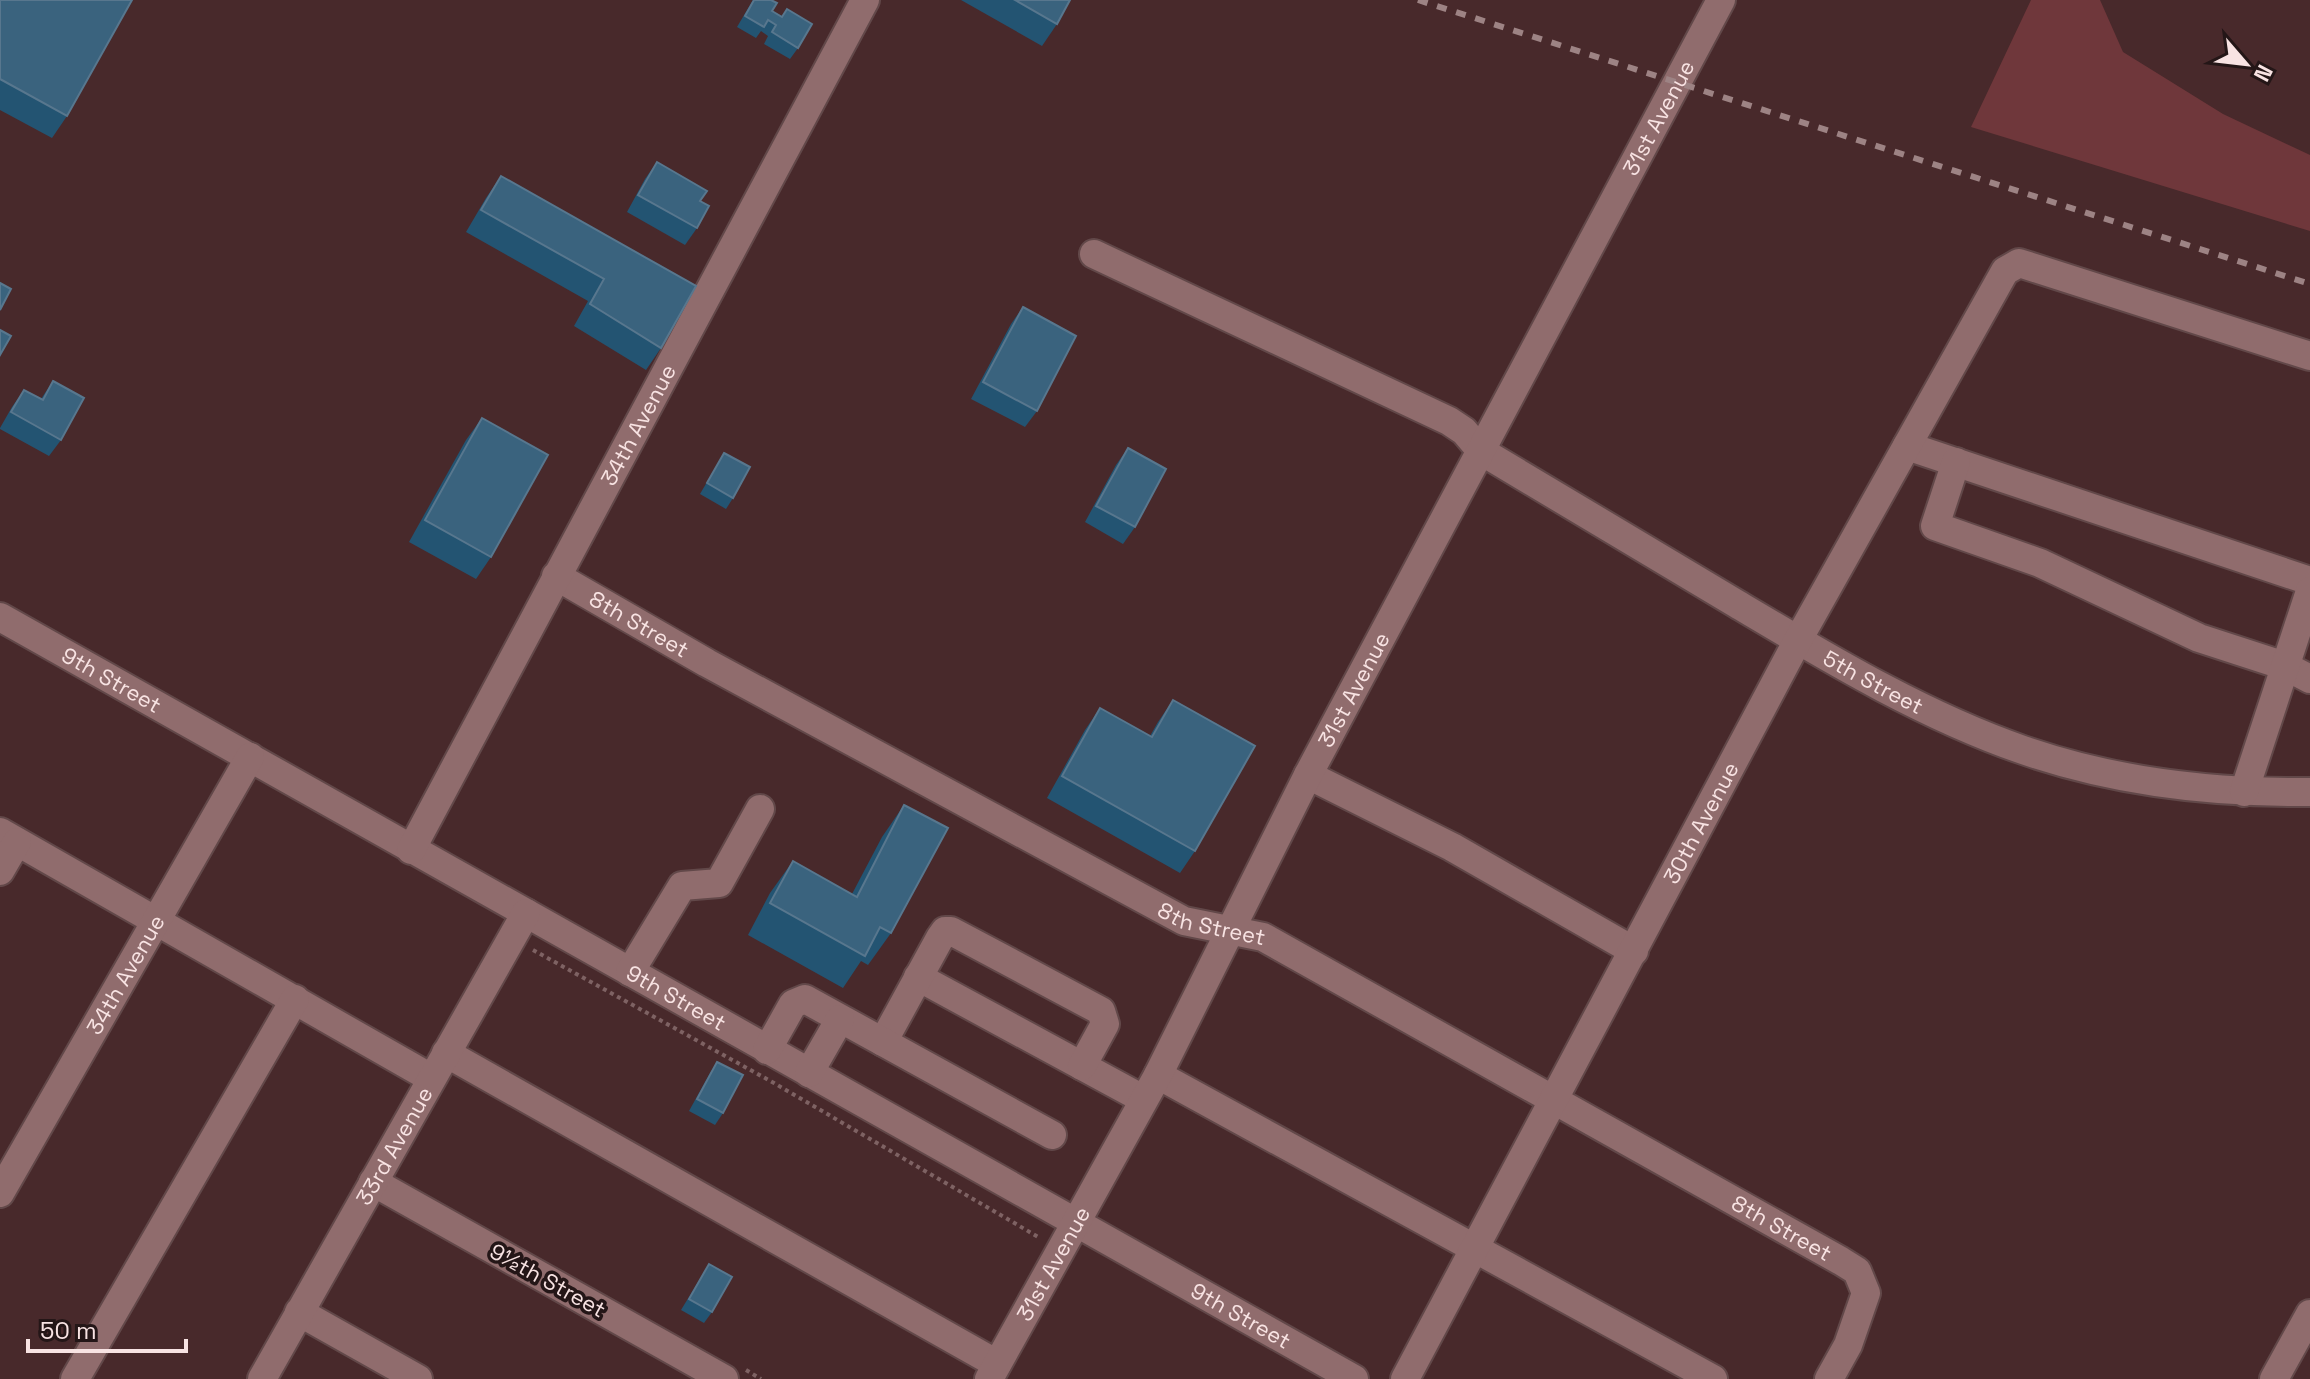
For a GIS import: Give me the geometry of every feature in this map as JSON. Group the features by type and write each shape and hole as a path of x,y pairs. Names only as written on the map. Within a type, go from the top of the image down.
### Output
{"street":[{"name":"34th Avenue","path":"411,850 865,0"},
{"name":"31st Avenue","path":"993,1371 1158,1075 1308,775 1721,0"},
{"name":"5th Street","path":"1094,254 1449,421 1464,431 1481,451 1798,640 1915,704 2025,751 2143,781 2244,792 2310,792"},
{"name":"30th Avenue","path":"1405,1379 1798,640 2005,271 2019,263 2310,356"},
{"path":"1907,446 2310,581"},
{"path":"1956,462 1935,526 2040,563 2199,638 2298,673"},
{"name":"8th Street","path":"556,576 707,663 1184,921 1263,937 1841,1261 1862,1279 1866,1293 1829,1379"},
{"path":"2244,792 2298,673 2310,591"},
{"name":"9th Street","path":"0,617 1354,1379"},
{"name":"34th Avenue","path":"0,1193 250,757"},
{"path":"1308,775 1452,847 1634,951"},
{"path":"630,972 682,886 719,883 760,809"},
{"path":"0,871 8,837 431,1078"},
{"name":"33rd Avenue","path":"262,1379 526,913"},
{"path":"883,1042 945,931 951,931 1101,1011 1105,1024 1082,1066"},
{"path":"918,977 1143,1099"},
{"path":"75,1379 295,999"},
{"path":"767,1050 799,999 1052,1135"},
{"path":"809,1073 840,1019"},
{"path":"446,1053 993,1371"},
{"path":"1158,1075 1713,1379"},
{"name":"9½th Street","path":"373,1182 724,1379"},
{"path":"299,1312 418,1379"},
{"path":"2274,1379 2310,1314"}],"path":[{"path":"774,1083 1030,1230 1040,1238 1041,1245"}],"shaded area":[{"path":"2031,0 2100,0 2123,52 2223,114 2310,155 2310,231 1971,127"}],"building":[{"path":"0,0 132,0 67,116 0,79"},
{"path":"754,0 771,0 777,3 772,11 782,17 787,9 812,24 798,48 772,32 776,25 768,20 764,27 745,16"},
{"path":"1015,0 1070,0 1057,24"},
{"path":"657,162 707,191 700,201 709,206 697,228 638,195"},
{"path":"501,176 696,286 661,348 590,304 604,279 481,210"},
{"path":"0,283 11,289 0,310"},
{"path":"1023,307 1076,336 1037,411 983,382"},
{"path":"0,330 11,336 0,355"},
{"path":"53,381 84,398 61,440 11,412 24,390 43,400"},
{"path":"482,418 548,455 491,557 425,520"},
{"path":"1128,448 1166,469 1135,527 1096,506"},
{"path":"724,453 750,467 733,498 707,483"},
{"path":"1173,700 1255,746 1195,851 1062,776 1100,708 1152,737"},
{"path":"904,805 948,828 891,933 880,927 865,956 770,903 793,861 857,897"},
{"path":"717,1062 743,1075 723,1113 697,1099"},
{"path":"709,1264 732,1277 712,1312 689,1299"}],"railway":[{"path":"1418,0 2310,284"}]}
